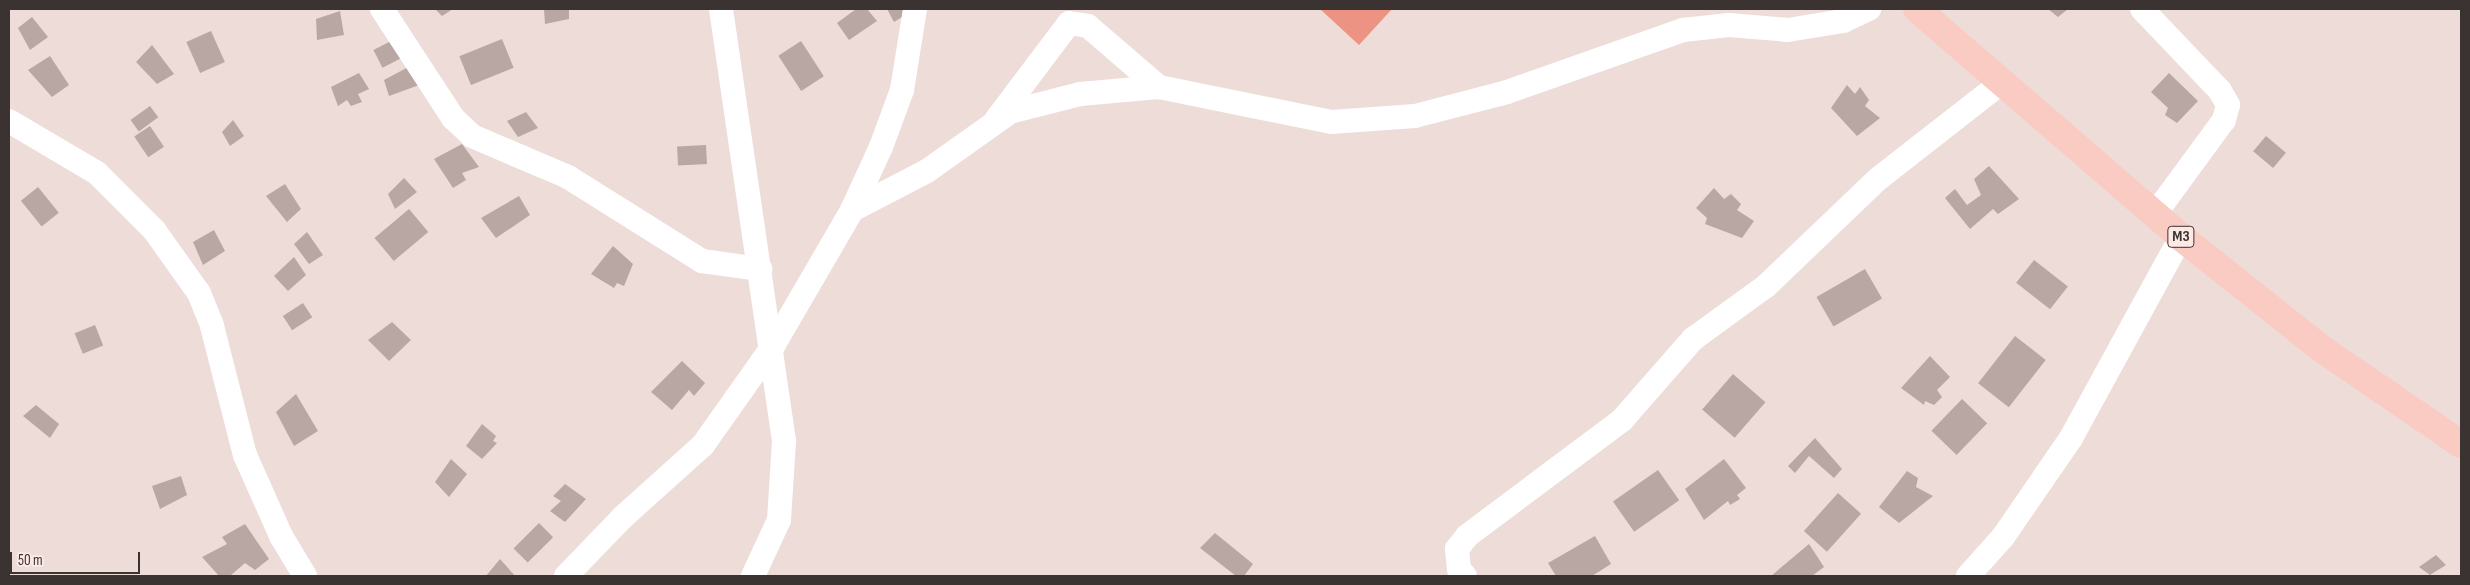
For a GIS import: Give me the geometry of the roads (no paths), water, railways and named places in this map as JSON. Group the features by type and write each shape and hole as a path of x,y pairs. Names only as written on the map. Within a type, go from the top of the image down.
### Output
{"main road":[{"name":"M3","path":"1917,9 2181,236 2322,349 2461,444"}],"street":[{"path":"382,9 453,118 472,136 568,177 702,261 760,269"},
{"path":"721,9 773,346 784,440 779,520 753,576"},
{"path":"566,576 622,517 703,445 773,346 852,210 902,90 915,9"},
{"path":"852,210 926,171 1010,112 1080,94 1159,87 1331,122 1415,116 1507,92 1683,30 1729,25 1788,30 1843,21 1869,9"},
{"path":"2142,9 2220,91 2228,105 2224,120 2155,214"},
{"path":"994,122 1069,23 1088,26 1159,87"},
{"path":"1465,576 1459,569 1457,549 1467,536 1622,420 1693,339 1766,286 1878,179 2002,82"},
{"path":"9,121 97,173 154,230 199,293 212,326 245,454 281,536 305,576"},
{"path":"1968,576 2003,537 2071,438 2181,236"}]}
